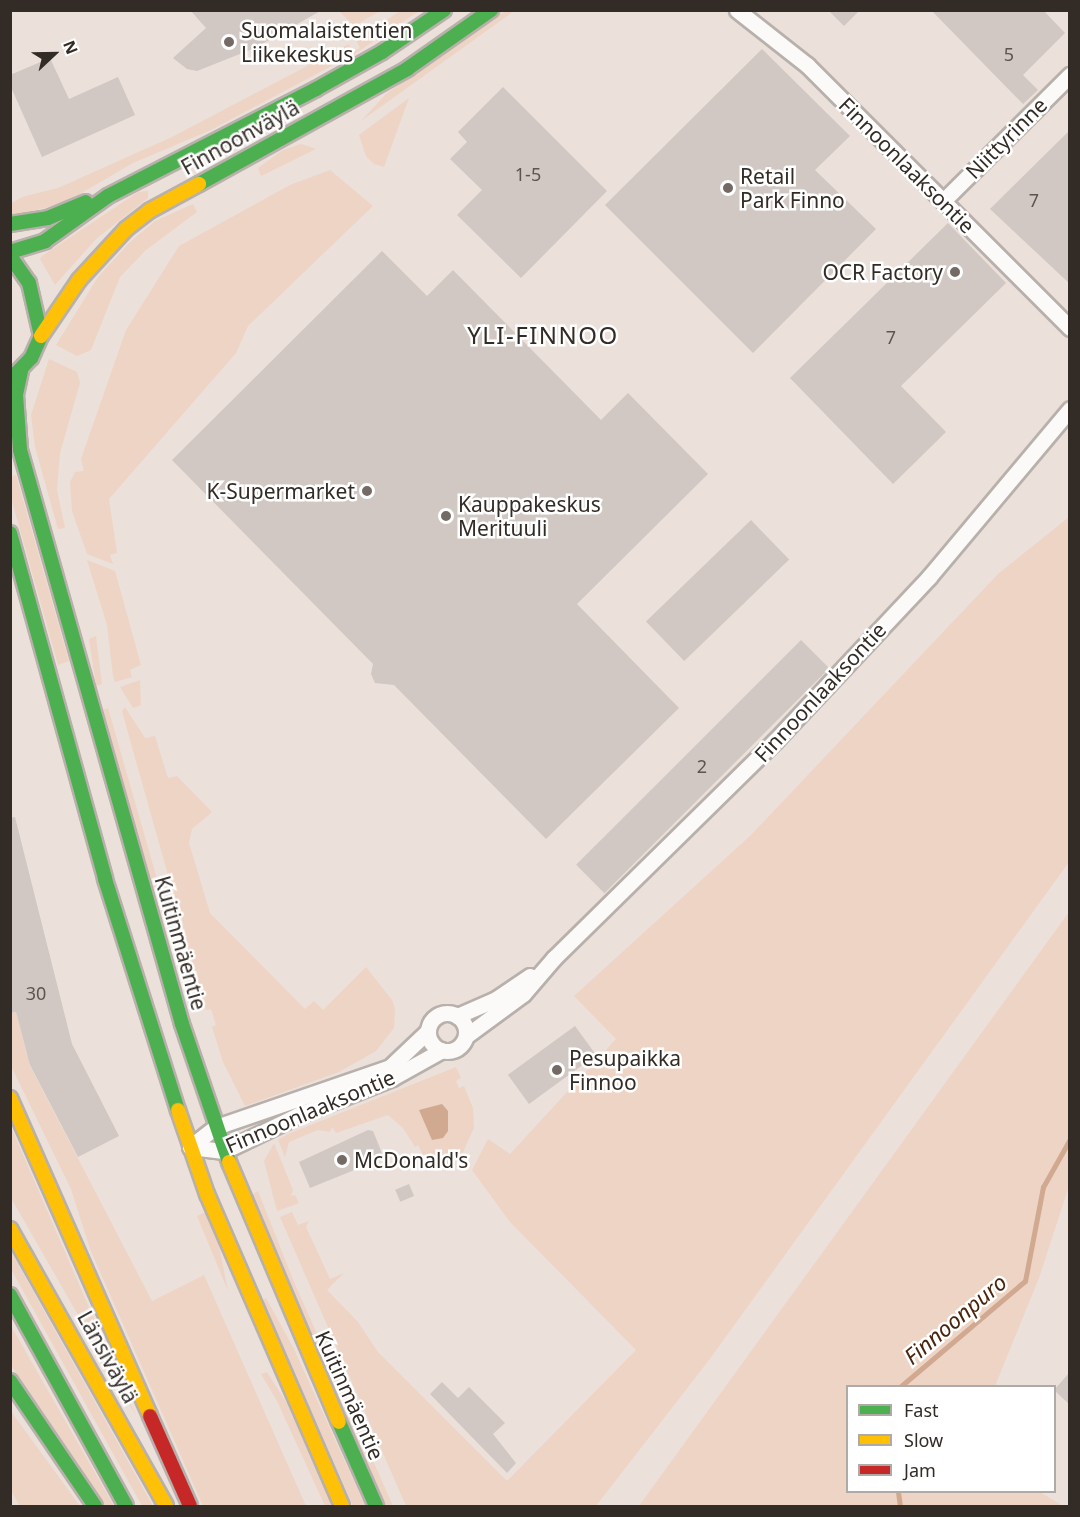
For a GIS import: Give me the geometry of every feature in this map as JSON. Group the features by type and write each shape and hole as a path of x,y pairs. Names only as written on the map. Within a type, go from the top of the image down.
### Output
{"main road":[{"name":"Finnoonväylä","path":"10,254 45,241 108,196 316,89 382,52 444,10"},
{"name":"Finnoonväylä","path":"16,376 78,280 126,229 149,211 407,69 491,10"},
{"path":"10,224 40,220 108,196"},
{"path":"10,254 29,283 41,336"},
{"name":"Kuitinmäentie","path":"16,376 20,450 110,776 216,1127 224,1151 375,1506"},
{"path":"10,533 105,879 190,1148 342,1506"},
{"path":"10,1098 24,1125 190,1506"},
{"path":"10,1105 24,1125"},
{"name":"Länsiväylä","path":"10,1229 166,1506"},
{"path":"10,1294 126,1506"},
{"path":"10,1381 95,1506"}],"street":[{"name":"Finnoonlaaksontie","path":"737,10 807,65 1070,328"},
{"name":"Niittyrinne","path":"943,201 1070,75"},
{"name":"Finnoonlaaksontie","path":"466,1036 523,994 554,958 862,650 1005,490 1070,409"},
{"name":"Finnoonlaaksontie","path":"457,1016 496,999 554,958"},
{"path":"440,1014 457,1016 465,1025 466,1036 456,1048 442,1050 432,1043 428,1031 440,1014"},
{"name":"Finnoonlaaksontie","path":"190,1148 216,1127 390,1067 428,1031"},
{"name":"Finnoonlaaksontie","path":"190,1148 224,1151 309,1111 392,1078 442,1050"}],"shaded area":[{"path":"339,11 380,11 354,26"},
{"path":"400,11 419,11 356,53 211,130 133,163 66,202 11,217 10,204 22,197 58,188 172,137 349,44 353,52 360,48 356,40"},
{"path":"505,11 514,11 361,121 386,94"},
{"path":"409,98 384,167 374,164 366,156 359,135"},
{"path":"301,144 316,149 261,176 258,168 283,150"},
{"path":"330,170 373,206 248,326 236,353 109,499 117,553 110,555 113,564 87,554 72,511 70,482 75,472 84,471 81,459 126,330 179,246 290,185"},
{"path":"148,191 148,198 96,239 55,285 40,259 42,256 138,192"},
{"path":"193,204 197,212 146,250 120,277 91,350 77,356 56,345 98,277 130,242 155,221"},
{"path":"49,359 77,372 80,383 60,453 57,490 65,528 58,529 35,447 31,415"},
{"path":"16,475 69,661 58,665 11,498 11,477"},
{"path":"1069,517 1069,862 709,1360 596,1506 406,1506 280,1217 292,1212 298,1225 309,1221 306,1227 330,1279 344,1273 327,1290 358,1322 378,1352 507,1481 636,1350 510,1222 472,1170 488,1139 510,1154 616,1039 574,996 751,835 998,574"},
{"path":"87,560 115,571 141,665 130,670 132,677 115,682 107,625"},
{"path":"96,636 102,684 96,686 89,639"},
{"path":"140,680 141,705 133,708 120,687"},
{"path":"125,707 145,738 155,736 168,778 177,776 212,812 192,829 189,843 210,913 305,1009 314,1001 323,1010 366,967 392,1000 395,1009 394,1028 376,1051 339,1072 245,1106 223,1062 212,1027 216,1025 211,1009 206,1010 122,711"},
{"path":"108,708 177,947 171,949 102,710"},
{"path":"1069,912 1069,1186 1039,1278 995,1385 846,1385 846,1493 1042,1493 1063,1506 639,1506"},
{"path":"16,1012 27,1055 38,1059 29,1064 152,1301 204,1275 306,1506 203,1506 90,1249 71,1189 11,1066 11,1013"},
{"path":"456,1067 461,1078 456,1081 459,1088 464,1086 473,1108 474,1128 463,1152 444,1169 439,1164 429,1166 418,1145 415,1147 403,1128 388,1115 336,1133 332,1127 330,1132 318,1130 289,1142 285,1157 278,1140 288,1134"},
{"path":"442,1104 448,1111 448,1131 443,1138 432,1140 419,1110"},
{"path":"11,1127 136,1416 11,1198"},
{"path":"274,1143 293,1190 291,1196 295,1195 299,1203 277,1211 264,1161"},
{"path":"258,1191 294,1282 393,1506 386,1506 251,1195"},
{"path":"206,1212 219,1245 228,1291 197,1216"},
{"path":"10,1250 153,1506 142,1506 11,1269"},
{"path":"266,1298 294,1349 365,1506 353,1506 263,1300"},
{"path":"10,1324 114,1506 105,1506 11,1365"},
{"path":"267,1372 286,1402 332,1506 325,1506 277,1401 261,1374"},
{"path":"10,1410 80,1506 20,1506 11,1491"}],"building":[{"name":"Suomalaistentien Liikekeskus","path":"190,10 322,10 255,48 197,71 187,69 173,58 206,28"},
{"path":"828,10 860,10 844,26"},
{"path":"931,10 1043,10 1065,33 1023,75 1038,90 1023,104"},
{"name":"Retail Park Finno","path":"762,49 850,136 815,170 876,229 753,353 605,205"},
{"path":"50,58 69,99 118,77 135,115 42,157 10,85 10,75"},
{"path":"503,87 607,191 521,278 457,215 482,190 450,159 467,142 458,132"},
{"path":"1070,130 1070,284 990,209"},
{"path":"948,223 1006,283 901,386 946,432 893,484 790,378"},
{"name":"Kauppakeskus Merituuli","path":"382,251 427,296 453,270 601,420 628,393 708,474 577,604 679,708 546,839 394,685 375,683 371,674 373,664 172,460"},
{"path":"751,520 789,560 684,661 646,621"},
{"path":"801,640 829,668 604,893 576,865"},
{"path":"15,817 72,1044 119,1136 78,1157 30,1065 16,1012 10,1013 10,818"},
{"name":"Pesupaikka Finnoo","path":"575,1026 596,1055 529,1104 508,1075"},
{"name":"McDonald's","path":"368,1130 373,1131 384,1158 310,1188 299,1162"},
{"path":"409,1184 414,1196 400,1202 395,1190"},
{"path":"1070,1372 1070,1405 1056,1392 1056,1388"},
{"path":"442,1382 458,1398 469,1387 505,1423 493,1434 516,1463 507,1473 430,1394"}],"waterway":[{"name":"Finnoonpuro","path":"902,1385 1025,1281 1043,1187 1070,1139"},
{"name":"Finnoonpuro","path":"898,1493 900,1506"}],"traffic: fast":[{"path":"10,252 45,241 108,196 316,89 382,52 444,10"},
{"path":"199,184 407,69 491,10"},
{"path":"10,224 48,218 86,202"},
{"path":"10,256 29,283 41,336 31,358 10,380"},
{"path":"21,371 16,395 20,450 182,1024 229,1162"},
{"path":"10,533 105,879 178,1110"},
{"path":"10,1295 126,1506"},
{"path":"10,1381 95,1506"},
{"path":"339,1422 376,1506"}],"traffic: slow":[{"path":"41,336 79,280 126,229 149,211 199,184"},
{"path":"10,1098 150,1416"},
{"path":"178,1110 207,1194 342,1506"},
{"path":"229,1162 339,1422"},
{"path":"10,1229 166,1506"}],"traffic: jam":[{"path":"150,1416 190,1506"}],"place":[{"name":"Suomalaistentien Liikekeskus","path":"229,42"},
{"name":"Retail Park Finno","path":"728,188"},
{"name":"OCR Factory","path":"955,272"},
{"name":"K-Supermarket","path":"367,491"},
{"name":"Kauppakeskus Merituuli","path":"446,516"},
{"name":"Pesupaikka Finnoo","path":"557,1070"},
{"name":"McDonald's","path":"342,1160"}],"district":[{"name":"YLI-FINNOO","path":"543,335"}]}
